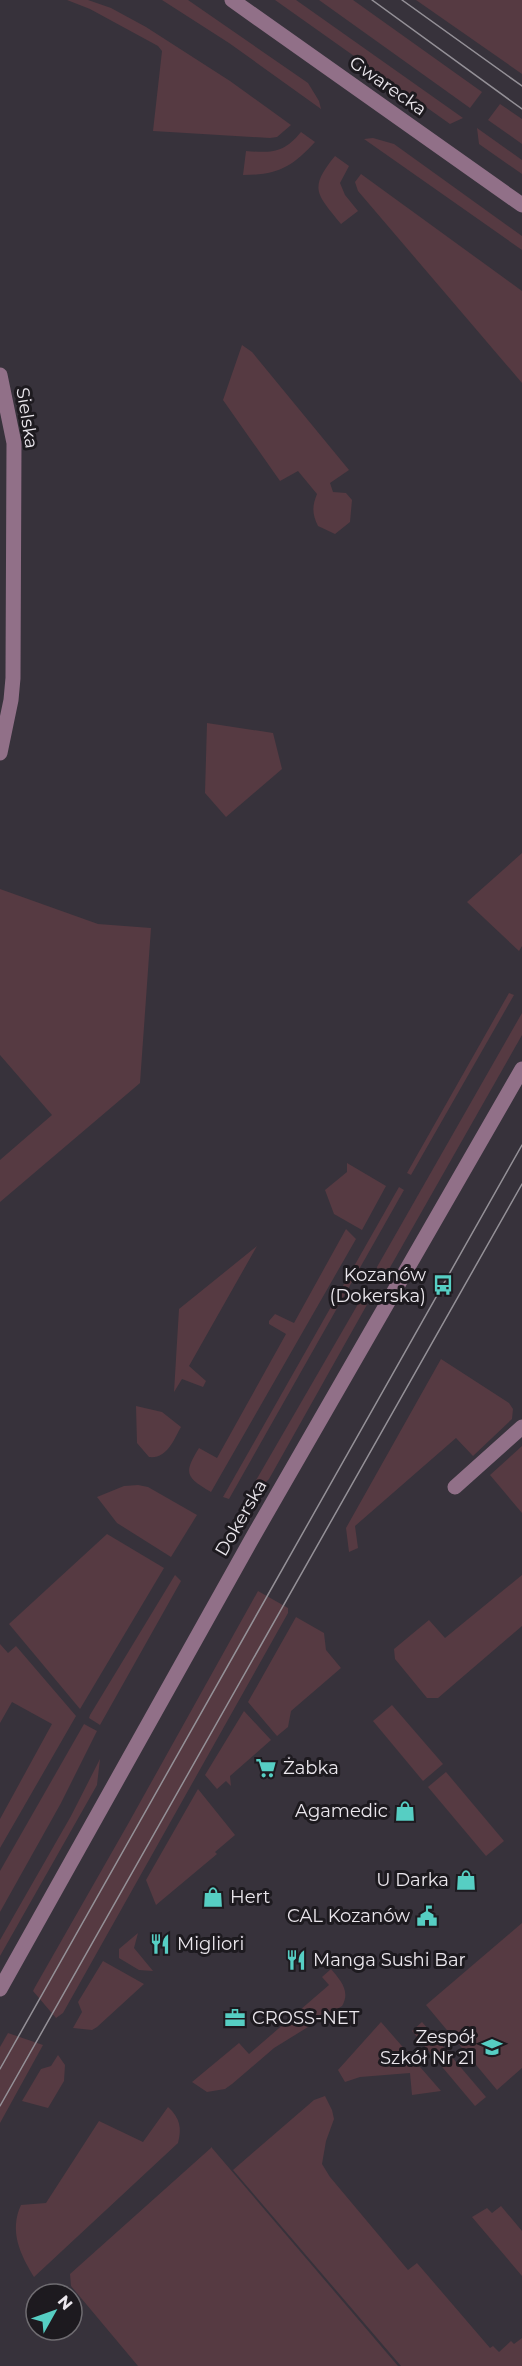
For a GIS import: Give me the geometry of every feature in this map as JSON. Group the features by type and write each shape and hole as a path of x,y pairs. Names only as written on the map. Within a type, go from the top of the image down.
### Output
{"street":[{"name":"Gwarecka","path":"232,0 522,205"},
{"name":"Sielska","path":"0,375 14,443 13,678 0,753"},
{"name":"Dokerska","path":"0,1989 244,1552 522,1069"},
{"path":"455,1487 522,1427"}],"shaded area":[{"path":"67,0 88,0 111,8 146,27 230,81 291,125 277,137 270,138 153,131 162,51 158,46 90,9"},
{"path":"162,0 188,0 308,83 321,109 229,43"},
{"path":"275,0 296,0 463,118 450,124"},
{"path":"319,0 353,0 482,92 470,108"},
{"path":"416,0 522,0 522,74"},
{"path":"500,104 522,119 522,144 488,120"},
{"path":"477,128 522,160 522,174 479,144"},
{"path":"301,132 315,142 299,158 275,171 243,175 246,151 263,152 283,148"},
{"path":"373,138 394,144 522,236 522,250 364,139"},
{"path":"335,156 349,166 340,183 345,195 358,211 341,224 321,198 319,191 321,176"},
{"path":"361,174 522,291 522,383 358,191 355,182"},
{"path":"242,345 252,352 349,470 330,483 333,492 346,493 352,500 350,522 335,534 318,526 313,510 317,494 298,471 280,481 223,400"},
{"path":"207,723 273,733 282,769 226,817 205,793"},
{"path":"522,853 522,946 519,951 467,902"},
{"path":"0,889 98,924 151,928 140,1083 0,1202 0,1160 52,1115 0,1055"},
{"path":"509,993 514,995 411,1175 407,1173"},
{"path":"522,1013 522,1035 384,1278 378,1275 377,1267"},
{"path":"347,1163 386,1186 362,1230 334,1214 325,1190 347,1172"},
{"path":"399,1187 404,1190 229,1499 223,1497"},
{"path":"346,1229 356,1239 211,1492 196,1482 190,1474 189,1469 194,1457 199,1448 217,1458 286,1334 269,1324 269,1321 275,1314 294,1323"},
{"path":"257,1246 189,1366 206,1381 203,1387 182,1379 174,1392 179,1309"},
{"path":"365,1292 373,1294 269,1479 259,1489 248,1494"},
{"path":"441,1359 509,1403 513,1409 512,1419 473,1456 456,1438 355,1526 358,1548 349,1552 346,1528"},
{"path":"136,1406 162,1412 181,1427 169,1448 160,1455 149,1457 137,1443"},
{"path":"522,1446 522,1513 490,1475"},
{"path":"124,1486 148,1487 197,1515 171,1557 117,1523 97,1497"},
{"path":"107,1534 164,1568 80,1709 9,1624"},
{"path":"175,1575 181,1581 100,1725 89,1718 90,1715"},
{"path":"522,1575 522,1626 438,1698 427,1698 395,1659 394,1649 429,1620 445,1638"},
{"path":"258,1591 288,1608 288,1613 63,2013 56,2018 33,1991"},
{"path":"296,1617 324,1633 326,1650 341,1668 291,1711 288,1727 277,1736 248,1702"},
{"path":"0,1644 8,1653 16,1646 76,1716 0,1848 0,1819 52,1724 12,1702 0,1723"},
{"path":"392,1705 443,1764 423,1781 373,1721"},
{"path":"244,1711 271,1740 230,1776 231,1786 226,1781 217,1789 205,1775"},
{"path":"84,1724 97,1731 61,1803 0,1912 0,1871"},
{"path":"100,1759 97,1785 0,1956 0,1940 71,1816"},
{"path":"446,1772 504,1841 486,1856 428,1787"},
{"path":"198,1789 235,1835 215,1852 217,1854 156,1905 146,1880"},
{"name":"Zespół Szkół Nr 21","path":"522,1923 522,2068 497,2090 426,2005"},
{"path":"138,1933 134,1948 153,1971 139,1970 119,1958 119,1949"},
{"path":"103,1961 144,1984 97,2027 92,2030 73,2028 82,2012 78,2002"},
{"path":"331,1969 345,1991 342,2006 274,2048 225,2089 207,2092 192,2082 239,2043 249,2054 329,1985 322,1977"},
{"path":"381,2022 441,2091 412,2095 410,2073 360,2077 345,2082 338,2070"},
{"path":"422,2022 486,2097 475,2106 412,2031"},
{"path":"8,2033 43,2045 0,2123 0,2047"},
{"path":"58,2055 65,2065 64,2081 48,2108 22,2101 41,2069 51,2066"},
{"path":"325,2096 334,2119 326,2141 322,2164 330,2177 408,2270 417,2263 490,2348 493,2346 499,2352 511,2341 514,2344 522,2338 522,2366 401,2366 233,2170 314,2100"},
{"path":"168,2107 179,2124 178,2143 34,2277 24,2260 16,2233 21,2205 46,2203 99,2121 143,2142"},
{"path":"212,2147 398,2366 138,2366 84,2302 84,2282 71,2282 70,2274"},
{"path":"501,2206 522,2231 522,2276 472,2217 487,2208 492,2213"}],"tram line":[{"path":"372,0 522,109"},
{"path":"402,0 522,86"},
{"path":"0,2069 522,1145"},
{"path":"0,2106 522,1184"}],"place":[{"name":"Kozanów (Dokerska)","path":"443,1285"},
{"name":"Żabka","path":"266,1768"},
{"name":"Agamedic","path":"405,1811"},
{"name":"U Darka","path":"466,1880"},
{"name":"Hert","path":"213,1897"},
{"name":"CAL Kozanów","path":"427,1916"},
{"name":"Migliori","path":"160,1944"},
{"name":"Manga Sushi Bar","path":"296,1960"},
{"name":"CROSS-NET","path":"235,2018"},
{"name":"Zespół Szkół Nr 21","path":"492,2047"}]}
